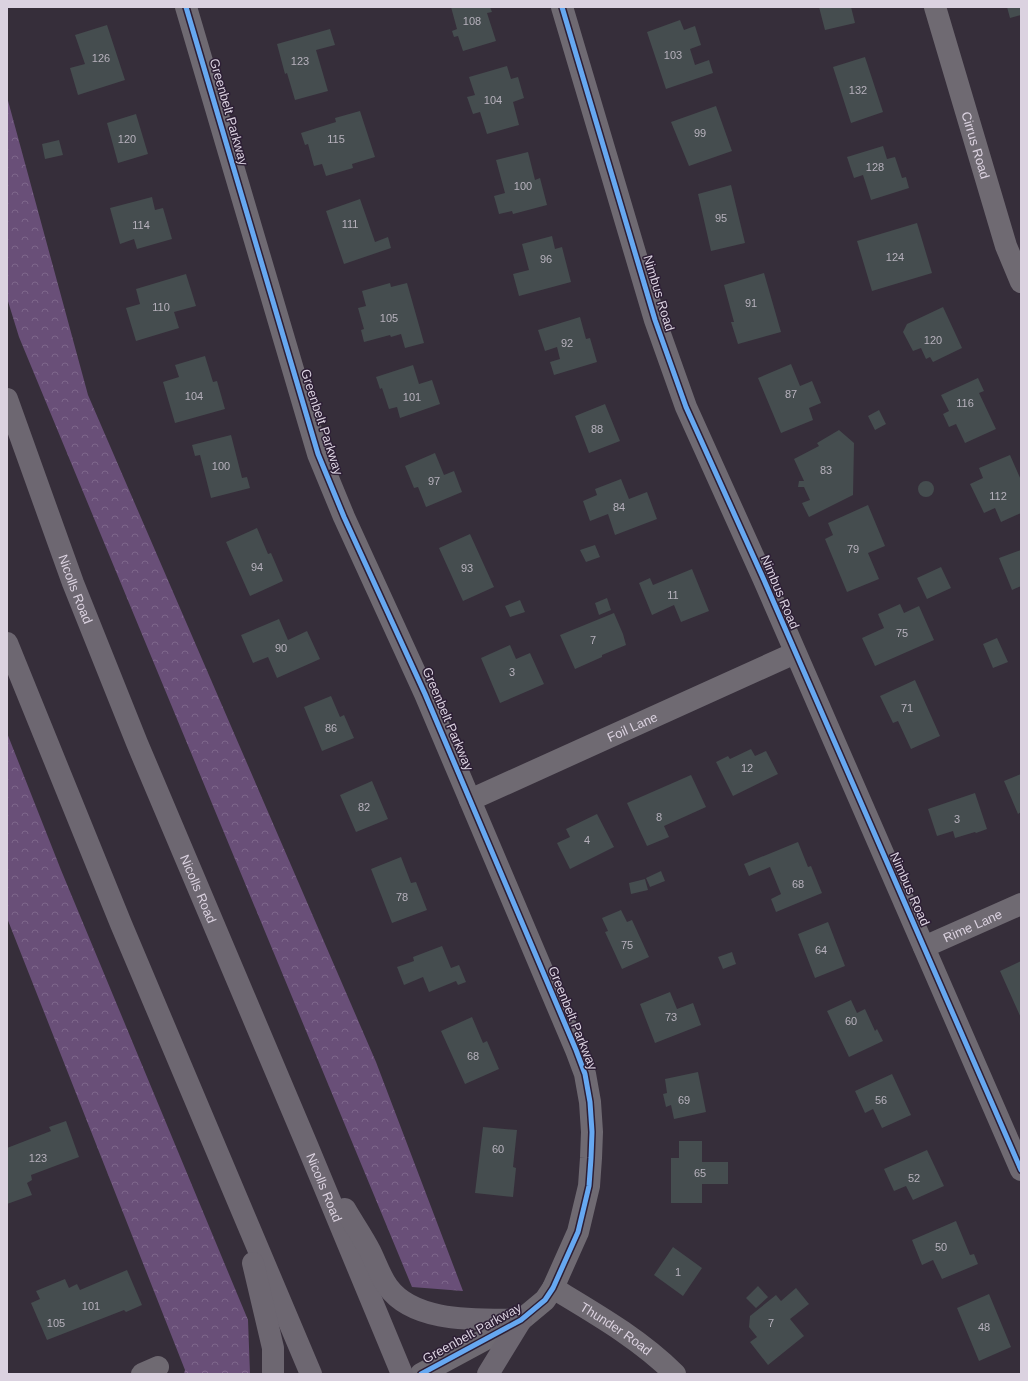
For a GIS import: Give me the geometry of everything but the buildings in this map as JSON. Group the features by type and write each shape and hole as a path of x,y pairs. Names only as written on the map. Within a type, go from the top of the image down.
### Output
{"highway":[{"name":"Nicolls Road","path":"7,399 73,583 137,743 402,1374"},
{"path":"7,643 109,895 311,1374"},
{"path":"307,1145 370,1250 380,1274 389,1288 400,1299 425,1312 444,1317 464,1319 521,1320"},
{"path":"238,1200 273,1348 273,1374"},
{"path":"488,1374 521,1320"}],"street":[{"name":"Greenbelt Parkway","path":"186,7 318,454 344,517 425,694 585,1074 592,1132 592,1158 589,1186 578,1232 554,1288 545,1300 521,1320 420,1374"},
{"name":"Nimbus Road","path":"562,7 655,320 686,407 764,580 1021,1170"},
{"name":"Cirrus Road","path":"935,7 1006,246 1021,282"},
{"name":"Foil Lane","path":"470,800 795,653"},
{"name":"Rime Lane","path":"924,947 1021,904"},
{"name":"Thunder Road","path":"554,1288 630,1336 658,1358 675,1374"}],"green space":[{"path":"7,97 88,395 376,1062 463,1291 412,1287 19,337 7,298"},
{"path":"7,733 61,870 248,1320 250,1374 184,1374 185,1370 7,918"}],"cycle path":[{"path":"186,7 318,454 344,517 425,694 576,1050 585,1074 590,1102 592,1132 589,1186 578,1232 553,1288 545,1300 521,1320 421,1374"},
{"path":"562,7 655,320 686,407 764,580 1021,1170"}]}
